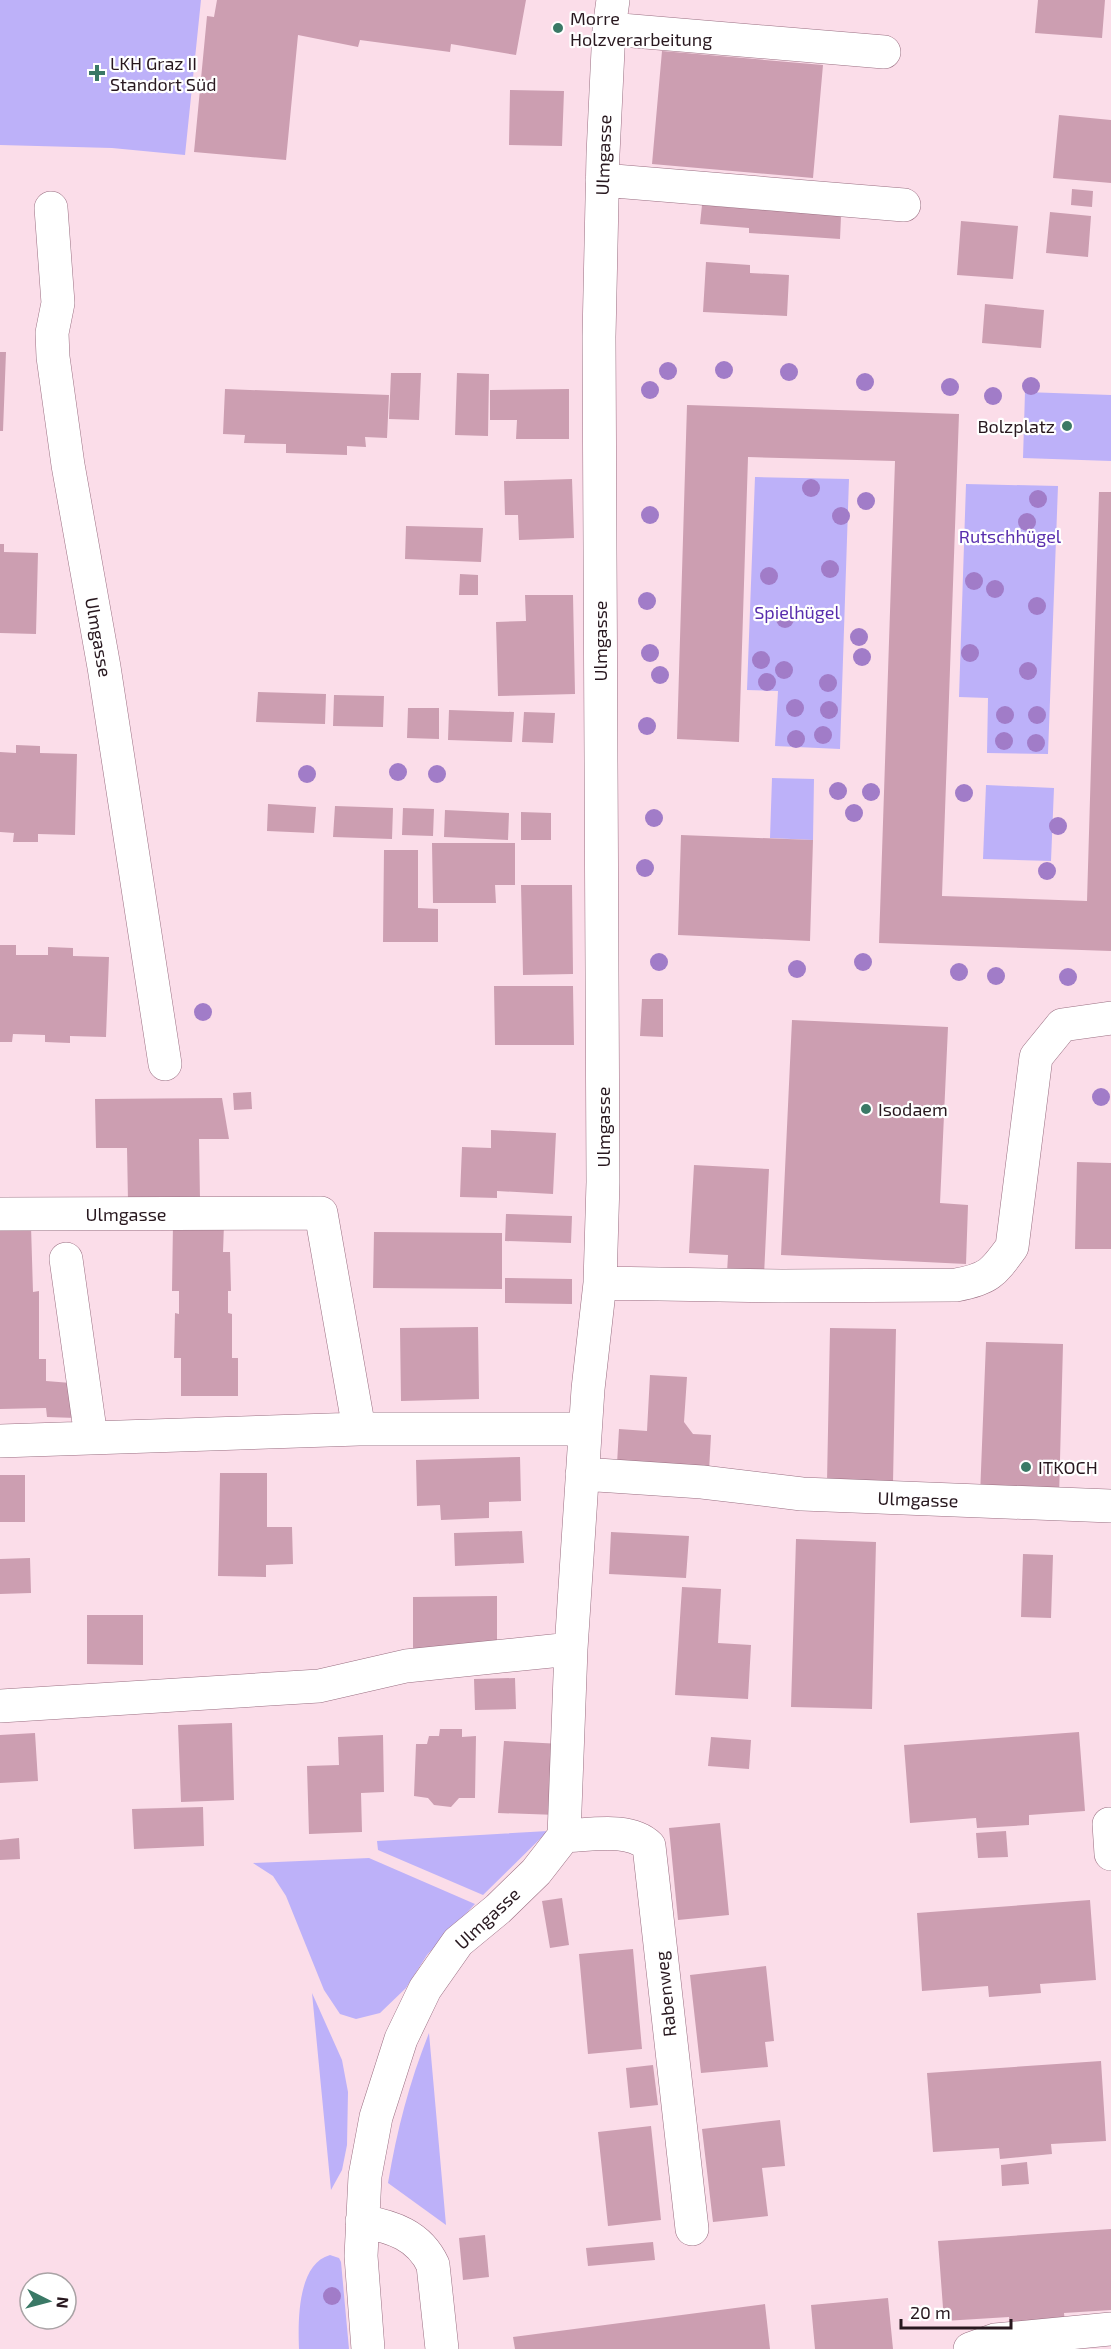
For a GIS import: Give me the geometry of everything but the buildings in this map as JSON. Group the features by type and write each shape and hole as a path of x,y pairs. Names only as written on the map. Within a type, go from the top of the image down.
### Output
{"street":[{"path":"611,14 884,52"},
{"name":"Ulmgasse","path":"368,2349 364,2310 362,2221 365,2176 376,2117 401,2039 425,1989 458,1942 498,1909 536,1872 564,1836 571,1649 585,1429 600,1282 603,1182 599,360 602,180 611,14"},
{"path":"602,180 904,205"},
{"name":"Ulmgasse","path":"51,208 58,303 52,333 53,357 68,465 104,666 165,1065"},
{"path":"600,1282 782,1286 956,1285 994,1272 1012,1247 1036,1057 1062,1025 1111,1018"},
{"name":"Ulmgasse","path":"0,1214 321,1213 359,1429"},
{"path":"66,1259 91,1437"},
{"path":"0,1441 359,1429 585,1429"},
{"name":"Ulmgasse","path":"582,1474 702,1482 802,1494 1111,1506"},
{"path":"0,1706 320,1686 406,1666 571,1649"},
{"name":"Rabenweg","path":"564,1836 630,1834 641,1838 649,1846 692,2229"},
{"path":"362,2221 383,2225 411,2237 428,2255 433,2265 442,2349"},
{"path":"970,2349 995,2340 1111,2329"}],"green space":[{"name":"LKH Graz II Standort Süd","path":"0,0 201,0 185,155 112,148 0,145"},
{"name":"Bolzplatz","path":"1025,392 1111,395 1111,461 1023,458"},
{"name":"Spielhügel","path":"755,477 849,479 840,749 775,746 778,691 747,690"},
{"name":"Rutschhügel","path":"966,484 1058,486 1048,754 987,753 988,698 959,697"},
{"path":"772,778 814,779 813,840 770,838"},
{"path":"986,785 1054,788 1051,861 983,859"},
{"path":"548,1831 483,1895 378,1850 377,1841"},
{"path":"369,1858 475,1904 427,1955 406,1988 380,2013 356,2019 340,2014 324,1990 286,1896 273,1876 253,1863"},
{"path":"312,1993 342,2060 348,2092 347,2145 342,2170 331,2190"},
{"path":"429,2033 446,2225 388,2183 404,2107"},
{"path":"330,2255 339,2258 341,2262 349,2349 299,2349 300,2310 305,2282 319,2261"}],"place":[{"name":"Morre Holzverarbeitung","path":"558,28"},
{"name":"LKH Graz II Standort Süd","path":"97,73"},
{"name":"Bolzplatz","path":"1067,426"},
{"name":"Isodaem","path":"866,1109"},
{"name":"ITKOCH","path":"1026,1467"}]}
